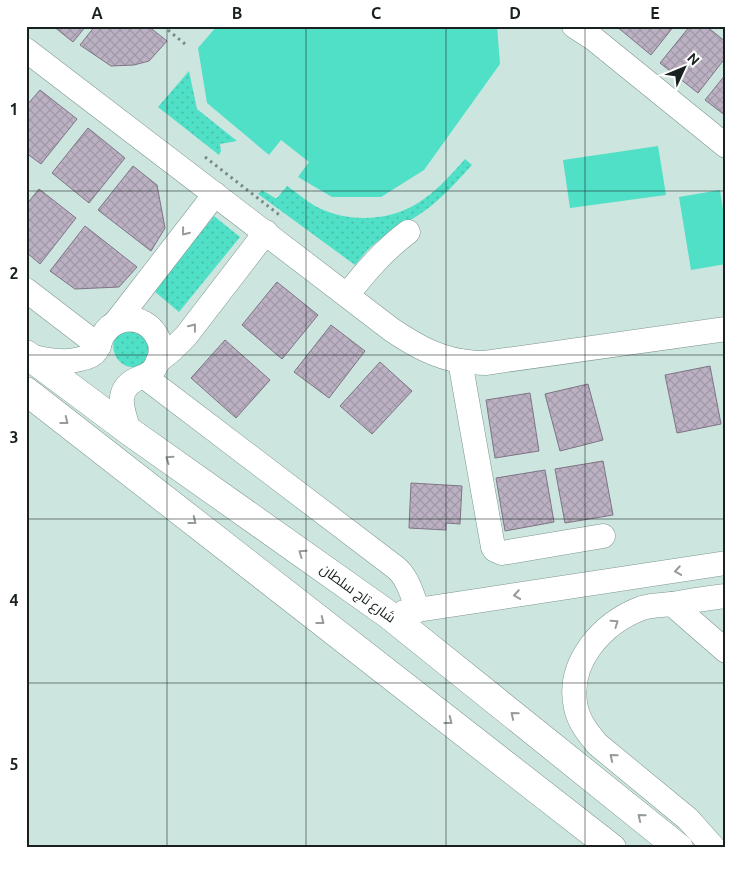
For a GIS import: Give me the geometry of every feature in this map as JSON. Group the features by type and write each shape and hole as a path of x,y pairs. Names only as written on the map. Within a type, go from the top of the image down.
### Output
{"main road":[{"name":"شارع تاج سلطان","path":"28,355 130,431 389,615 679,848"},
{"path":"26,391 612,848"}],"street":[{"path":"574,26 594,39 726,146"},
{"path":"26,50 215,194 274,225 347,295 413,344 436,355 460,361 484,363 726,329"},
{"path":"28,355 66,361 91,355 97,350 106,330 116,322 215,194"},
{"path":"130,431 121,404 124,391 132,382 152,369 186,336 274,225"},
{"path":"347,295 385,250 408,232"},
{"path":"26,290 99,346"},
{"path":"116,322 132,319 148,325 154,331 158,338 160,354 152,369"},
{"path":"460,361 495,550 502,553 603,536"},
{"path":"152,369 400,570 418,610"},
{"path":"389,615 726,564"},
{"path":"714,848 688,819 597,744 584,728 576,708 574,694 578,667 584,655 596,639 626,615 644,607 726,596"},
{"path":"672,604 726,651"}],"path":[{"path":"163,26 185,44"},
{"path":"720,26 726,30"},
{"path":"205,157 274,225"}],"green space":[{"path":"217,26 497,26 500,64 424,170 381,197 332,197 298,177 309,162 281,140 269,155 207,103 198,48"},
{"path":"189,71 197,109 237,141 220,144 221,151 219,155 158,107"},
{"path":"658,146 666,195 570,208 563,160"},
{"path":"465,159 472,165 442,196 425,211 378,241 367,250 355,265 258,194 262,190 277,198 287,186 311,204 327,212 353,218 380,217 394,214 425,199"},
{"path":"720,190 726,229 726,264 691,270 679,197"},
{"path":"214,216 240,237 179,312 154,291"},
{"path":"124,328 150,333 151,359 140,366 132,367 123,364 114,352 113,347 116,337"}],"building":[{"path":"53,26 86,26 73,42"},
{"path":"95,26 148,26 167,41 149,61 134,65 111,66 80,45"},
{"path":"616,26 674,26 651,55"},
{"path":"690,26 706,26 726,42 726,57 698,93 660,63"},
{"path":"726,74 726,116 705,100"},
{"path":"40,90 77,119 41,164 26,153 26,106"},
{"path":"88,128 125,158 89,203 52,173"},
{"path":"133,166 157,185 165,228 151,251 98,210"},
{"path":"39,189 76,218 40,264 26,252 26,205"},
{"path":"85,226 137,267 119,287 75,289 50,271"},
{"path":"277,282 318,315 282,359 242,325"},
{"path":"331,325 365,351 329,398 294,372"},
{"path":"225,340 270,380 236,418 191,378"},
{"path":"380,362 412,391 372,434 340,406"},
{"path":"710,366 721,424 677,433 665,375"},
{"path":"588,384 603,440 560,451 545,394"},
{"path":"530,393 539,451 495,458 486,400"},
{"path":"603,461 613,515 565,523 555,469"},
{"path":"545,470 554,522 505,531 496,478"},
{"path":"411,483 462,486 460,524 446,523 446,530 409,528"}]}
